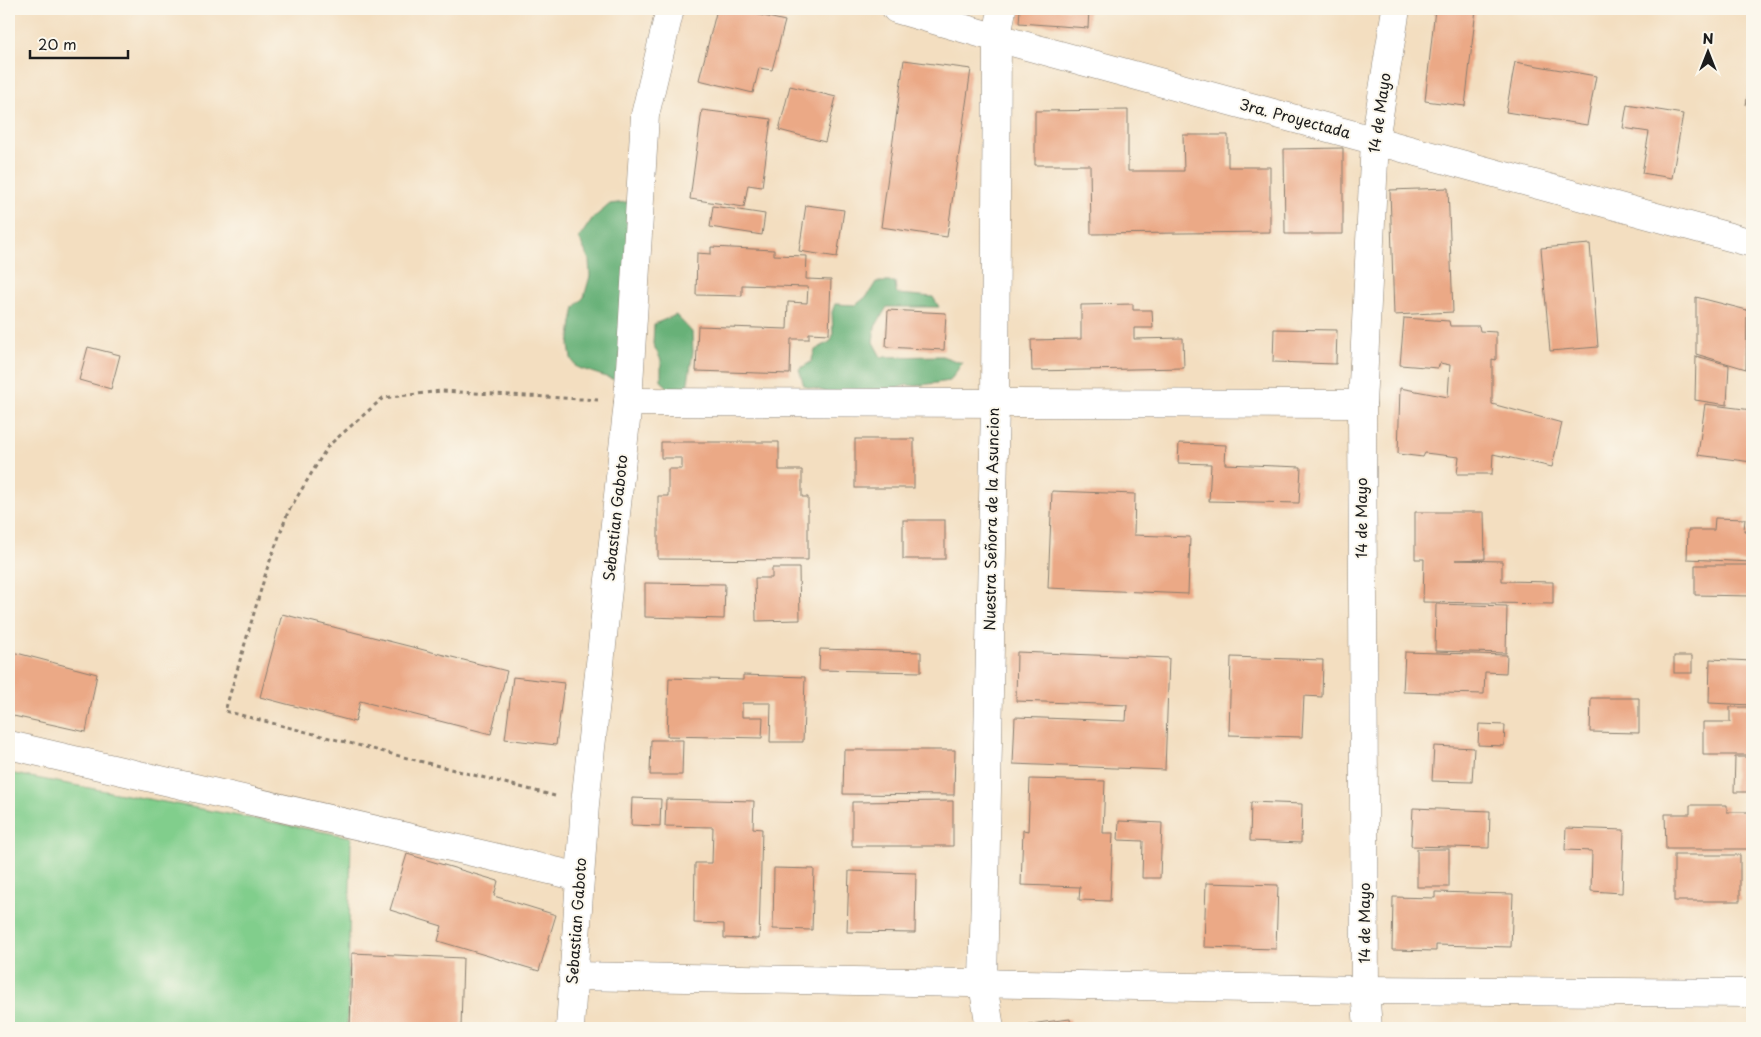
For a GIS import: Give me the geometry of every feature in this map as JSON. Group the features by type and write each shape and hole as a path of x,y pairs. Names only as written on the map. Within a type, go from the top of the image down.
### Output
{"street":[{"name":"Sebastian Gaboto","path":"570,1028 585,804 628,402 645,115 670,9"},
{"name":"3ra. Proyectada","path":"896,9 1752,243"},
{"name":"Nuestra Señora de la Asuncion","path":"990,1028 983,984 994,403 997,38 1002,9"},
{"name":"14 de Mayo","path":"1368,1028 1366,990 1362,404 1375,140 1396,9"},
{"path":"628,402 1362,404"},
{"path":"9,745 580,877"},
{"path":"573,976 1366,990 1752,993"}],"path":[{"path":"585,804 224,711 267,569 288,512 328,446 383,398 441,391 628,402"}],"green space":[{"path":"634,201 618,381 576,367 571,358 569,346 575,307 584,297 590,276 589,260 579,238 592,219 610,204"},
{"path":"876,282 895,282 898,294 933,297 939,307 887,307 875,327 873,342 881,357 942,356 962,363 950,381 915,386 908,385 874,394 834,394 804,386 799,369 811,362 815,350 831,341 833,334 832,312 835,304 856,305 868,295"},
{"path":"676,315 692,332 693,352 687,388 670,389 661,381 661,360 653,344 654,324"},
{"path":"9,773 351,837 347,1028 9,1028"}],"building":[{"path":"717,9 734,9 785,21 772,70 759,68 753,93 699,80"},
{"path":"1020,9 1089,9 1088,28 1019,23"},
{"path":"1435,9 1476,9 1465,106 1425,101"},
{"path":"904,60 971,69 947,237 881,227"},
{"path":"1515,62 1596,76 1587,125 1506,112"},
{"path":"1752,72 1752,106 1746,105"},
{"path":"790,86 836,97 825,142 779,130"},
{"path":"1627,105 1683,114 1672,178 1642,173 1649,132 1623,128"},
{"path":"702,110 771,119 762,187 748,185 744,207 690,199"},
{"path":"1128,110 1128,171 1184,171 1183,135 1228,135 1228,167 1270,167 1270,232 1091,234 1090,165 1035,165 1035,111"},
{"path":"1343,148 1343,234 1285,234 1284,149"},
{"path":"1448,188 1453,312 1394,315 1390,190"},
{"path":"806,205 844,210 837,257 799,251"},
{"path":"713,206 765,214 762,235 710,227"},
{"path":"1590,244 1598,347 1550,351 1541,248"},
{"path":"711,247 774,250 774,255 807,256 806,279 831,280 829,334 809,333 809,339 791,339 790,374 696,371 698,326 787,329 788,302 807,303 808,287 742,285 742,296 696,295 697,253 711,254"},
{"path":"1696,297 1747,310 1746,369 1696,354"},
{"path":"1133,304 1133,310 1152,310 1153,328 1134,328 1134,339 1183,338 1184,368 1032,371 1031,340 1081,339 1081,305"},
{"path":"888,310 946,313 944,350 886,347"},
{"path":"1404,318 1449,321 1450,326 1479,326 1480,331 1496,332 1496,360 1492,359 1492,404 1562,423 1552,467 1493,454 1492,474 1457,474 1459,457 1425,453 1423,457 1398,454 1400,388 1448,397 1450,365 1440,363 1438,368 1400,365"},
{"path":"1274,329 1337,330 1336,364 1273,362"},
{"path":"88,347 120,355 111,389 79,380"},
{"path":"1696,356 1729,365 1727,405 1695,400"},
{"path":"1705,404 1752,410 1752,462 1698,455"},
{"path":"855,439 914,439 914,488 855,488"},
{"path":"661,442 779,442 779,470 802,470 802,497 808,497 808,560 658,559 658,496 668,496 668,469 682,469 682,458 661,458"},
{"path":"1179,443 1226,445 1225,464 1301,467 1299,503 1209,501 1211,464 1178,463"},
{"path":"1052,491 1135,494 1134,535 1190,537 1188,594 1048,588"},
{"path":"1415,512 1484,512 1485,559 1455,560 1502,561 1502,581 1553,582 1553,604 1423,602 1424,559 1415,559"},
{"path":"1715,518 1745,519 1744,531 1752,531 1752,562 1687,559 1688,530 1714,530"},
{"path":"903,520 945,520 945,559 903,559"},
{"path":"1695,565 1752,565 1752,596 1695,595"},
{"path":"772,568 799,568 800,620 756,621 755,578 772,578"},
{"path":"645,583 725,584 724,619 645,617"},
{"path":"1436,604 1507,606 1506,653 1435,651"},
{"path":"282,614 507,671 491,734 360,701 355,722 260,697"},
{"path":"820,649 921,652 921,672 819,670"},
{"path":"9,651 97,674 86,732 9,715"},
{"path":"1017,652 1169,658 1165,770 1013,764 1015,717 1126,721 1127,705 1016,701"},
{"path":"1405,652 1507,655 1506,673 1485,672 1484,694 1403,692"},
{"path":"1674,656 1692,656 1692,673 1674,673"},
{"path":"1231,657 1323,660 1322,697 1304,696 1302,737 1229,735"},
{"path":"1710,659 1752,661 1752,705 1709,703"},
{"path":"743,675 805,677 803,742 770,742 771,703 742,703 742,717 763,717 762,738 667,736 669,678 743,680"},
{"path":"513,677 564,683 556,745 505,739"},
{"path":"1591,698 1639,698 1639,733 1590,732"},
{"path":"1730,707 1752,707 1752,755 1703,755 1703,722 1730,722"},
{"path":"1479,724 1505,725 1504,746 1478,745"},
{"path":"651,740 683,740 682,775 650,775"},
{"path":"1434,746 1474,748 1472,782 1432,781"},
{"path":"844,750 955,750 954,795 843,794"},
{"path":"1735,757 1752,757 1752,792 1734,792"},
{"path":"1030,779 1105,781 1103,833 1113,833 1110,901 1079,900 1080,887 1021,885 1023,830 1028,831"},
{"path":"632,798 661,799 660,826 631,825"},
{"path":"666,799 754,801 753,828 762,829 759,939 724,938 724,924 694,923 695,863 712,863 713,827 665,826"},
{"path":"953,801 953,846 852,846 852,802"},
{"path":"1251,802 1302,804 1301,843 1250,841"},
{"path":"1690,805 1727,805 1727,812 1752,812 1752,849 1666,849 1665,814 1690,814"},
{"path":"1413,808 1490,811 1489,848 1411,846"},
{"path":"1119,821 1162,823 1160,878 1142,878 1143,841 1118,840"},
{"path":"1566,828 1624,830 1622,893 1591,891 1592,851 1565,850"},
{"path":"1417,849 1449,849 1449,887 1417,887"},
{"path":"407,854 498,881 494,896 556,915 539,971 438,941 442,926 390,910"},
{"path":"1674,855 1740,855 1740,901 1674,901"},
{"path":"774,868 814,869 812,930 773,929"},
{"path":"849,871 916,873 915,933 847,932"},
{"path":"1206,883 1278,885 1276,949 1204,947"},
{"path":"1435,892 1513,894 1511,947 1436,945 1436,951 1392,950 1393,897 1435,898"},
{"path":"352,953 463,958 461,1028 350,1028"},
{"path":"1070,1019 1071,1028 1030,1028 1029,1024"}]}
